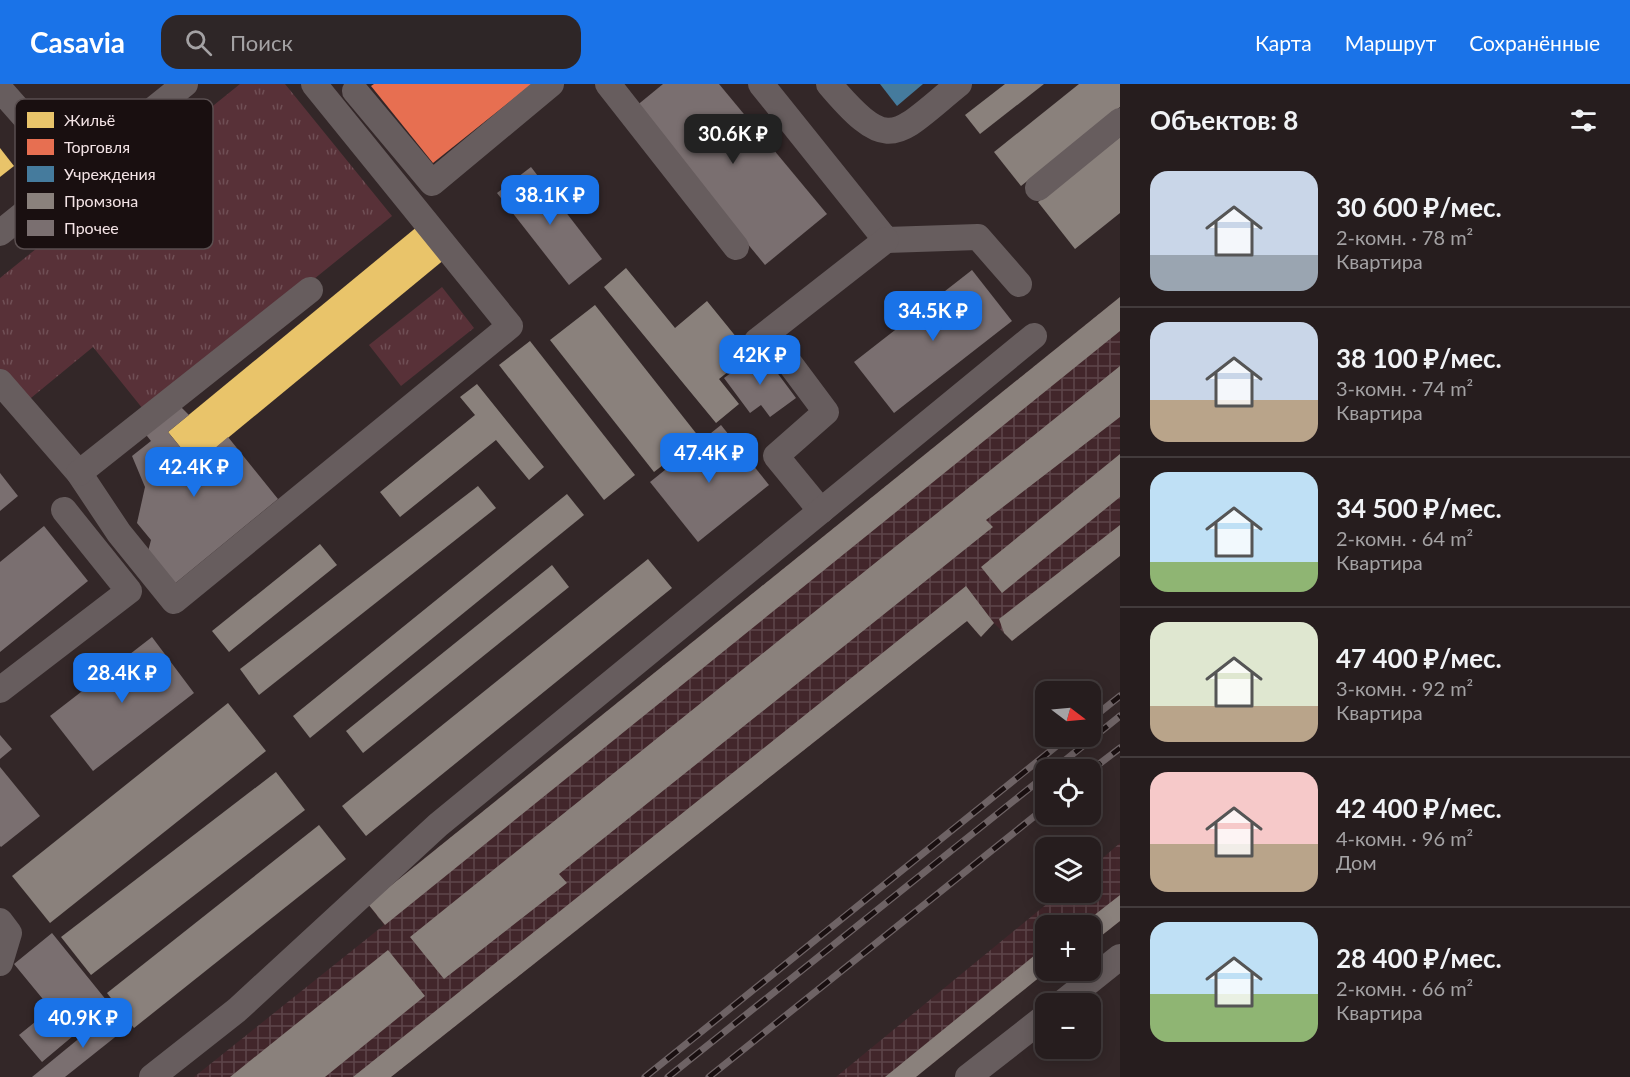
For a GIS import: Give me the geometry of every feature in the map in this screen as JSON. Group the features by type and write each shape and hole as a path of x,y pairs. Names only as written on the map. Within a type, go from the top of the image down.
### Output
{"street":[{"path":"165,99 184,84"},
{"path":"0,382 79,473 119,533 174,601 510,326 314,84"},
{"path":"333,108 360,88 432,183 551,84"},
{"path":"608,84 736,247"},
{"path":"761,84 886,240"},
{"path":"830,84 853,112 875,129 887,133 897,132 908,125 959,84"},
{"path":"0,88 15,105"},
{"path":"1038,188 1120,121"},
{"path":"0,233 15,221"},
{"path":"821,511 776,456 826,412 768,345 886,240 978,237 1019,284"},
{"path":"79,473 310,290"},
{"path":"152,1077 237,1010 438,825 1034,336"},
{"path":"0,690 129,591 64,510"},
{"path":"0,921 9,933 0,963"},
{"path":"1075,993 1120,957"},
{"path":"968,1077 1035,1025"}],"shaded area":[{"path":"1120,297 1120,556 1012,641 994,623 981,637 967,621 391,1077 194,1077 384,925 368,904"},
{"path":"1120,843 1120,921 1101,936 1101,915 1035,915 1035,981 916,1077 836,1077 1048,903 1101,903 1101,859"}],"green space":[{"path":"240,84 285,84 392,216 147,414 93,347 20,407 0,383 0,278 36,249 213,249 213,106"},
{"path":"442,287 474,328 401,386 369,345"}],"building: Жильё":[{"path":"0,148 14,166 0,177"},
{"path":"418,226 445,259 195,465 168,432"}],"building: Торговля":[{"path":"374,84 532,84 433,163 371,86"}],"building: Учреждения":[{"path":"880,84 923,84 897,106"}],"building: Промзона":[{"path":"1005,84 1044,84 980,134 965,115"},
{"path":"1079,84 1120,84 1120,107 1021,186 994,152"},
{"path":"1120,137 1120,213 1075,249 1038,202"},
{"path":"626,268 675,328 707,301 750,354 719,379 739,404 716,423 604,287"},
{"path":"1120,297 1120,331 385,925 368,904"},
{"path":"595,305 699,437 654,472 550,340"},
{"path":"530,341 635,475 604,500 499,365"},
{"path":"1120,366 1120,417 986,520 993,527 559,874 567,883 444,979 410,937"},
{"path":"477,384 544,467 529,480 496,440 400,517 380,492 475,415 460,397"},
{"path":"1120,454 1120,497 1002,593 981,567"},
{"path":"478,486 496,508 259,695 240,669"},
{"path":"567,494 584,515 310,738 293,716"},
{"path":"1120,525 1120,556 1012,641 1004,633 999,619"},
{"path":"320,544 337,565 229,652 212,631"},
{"path":"648,559 672,588 366,836 342,806"},
{"path":"552,565 569,587 363,753 346,731"},
{"path":"966,586 994,623 981,637 967,621 391,1077 353,1077"},
{"path":"228,703 266,751 50,923 12,876"},
{"path":"276,772 305,810 91,975 61,937"},
{"path":"319,825 346,859 134,1028 107,993"},
{"path":"1120,895 1120,921 1101,936 1101,915 1094,915"},
{"path":"388,950 425,996 325,1077 230,1077"},
{"path":"1035,955 1035,981 916,1077 885,1077"}],"building: Прочее":[{"path":"663,84 719,84 827,214 765,265 635,107"},
{"path":"531,167 602,259 569,285 497,193"},
{"path":"972,270 1012,321 894,413 854,362"},
{"path":"761,351 796,398 770,417 761,405 750,413 724,378"},
{"path":"177,403 189,415 168,432 195,465 228,437 278,499 172,586 147,555 151,540 137,523 145,487 132,456 151,441 143,431"},
{"path":"721,425 769,485 698,542 650,482"},
{"path":"0,473 18,496 0,511"},
{"path":"44,526 88,581 0,652 0,562"},
{"path":"152,637 194,693 93,771 50,716"},
{"path":"0,735 12,749 0,759"},
{"path":"0,767 40,816 1,847 0,846"},
{"path":"52,933 107,1001 69,1031 73,1036 42,1062 19,1035 51,1009 14,964"},
{"path":"110,1013 124,1030 65,1077 32,1077"}],"railway":[{"path":"1101,711 1120,696"},
{"path":"1067,759 1120,716"},
{"path":"645,1077 1055,747"},
{"path":"1101,763 1120,748"},
{"path":"668,1077 1035,784"},
{"path":"709,1077 1035,816"}]}
